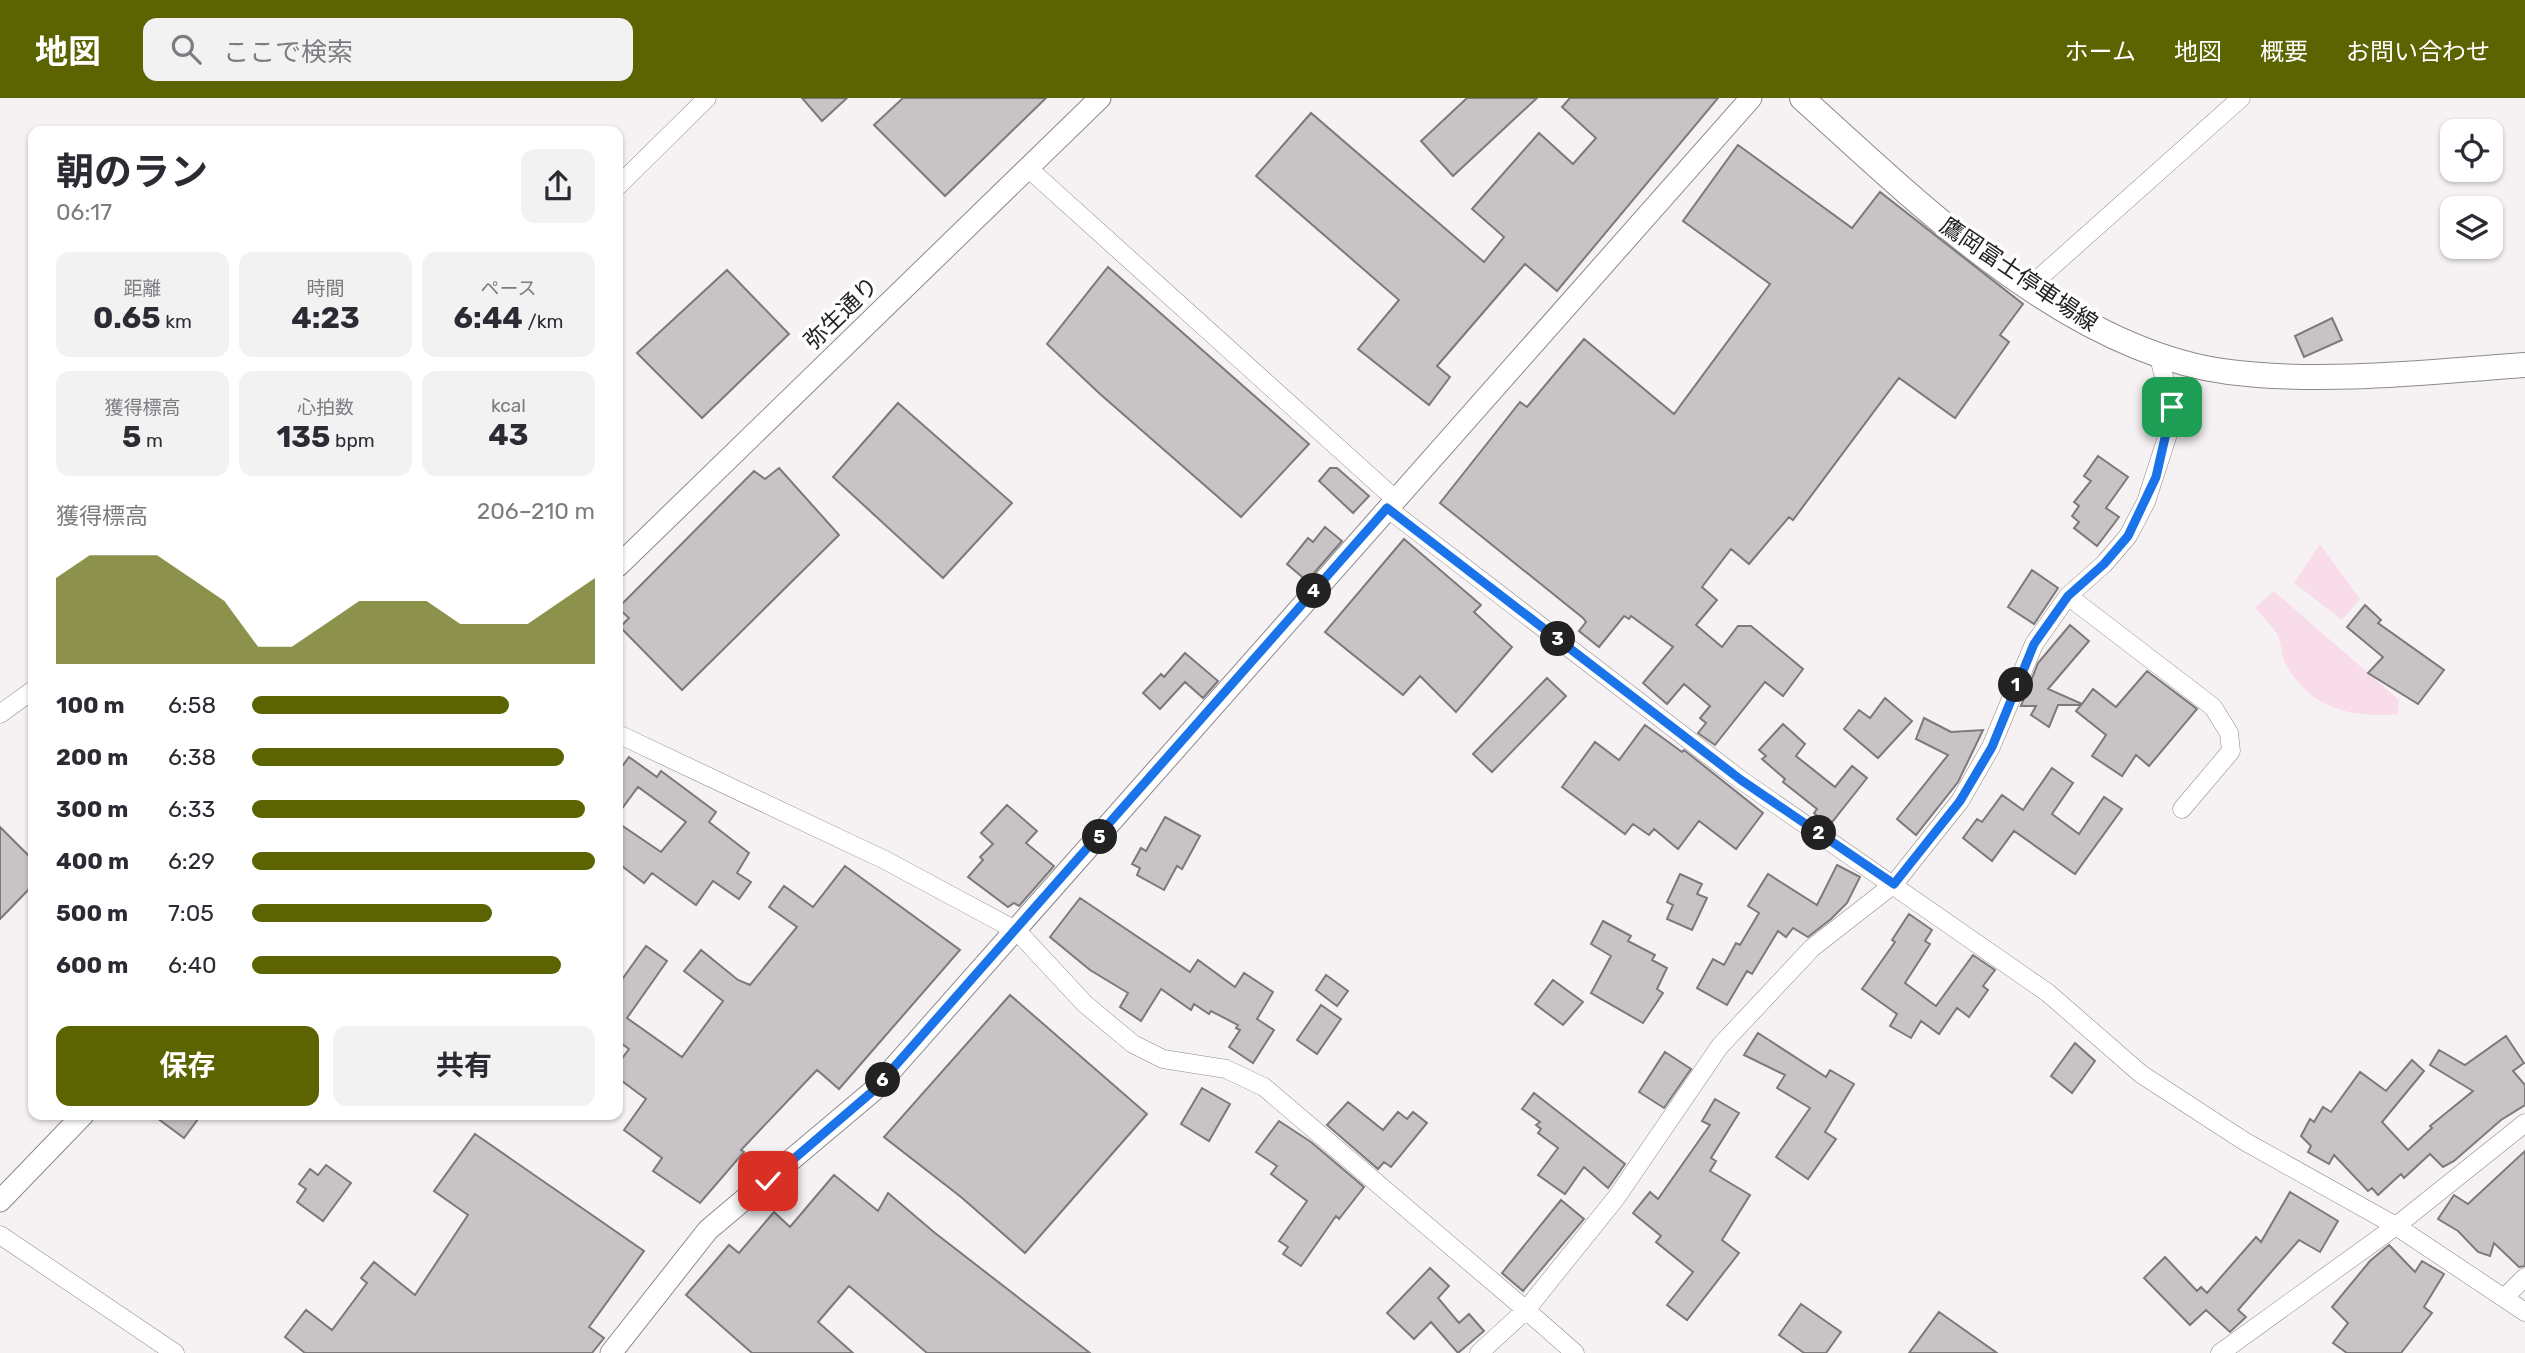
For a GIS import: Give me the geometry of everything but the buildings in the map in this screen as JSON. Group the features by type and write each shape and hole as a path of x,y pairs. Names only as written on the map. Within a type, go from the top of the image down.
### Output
{"main road":[{"name":"鷹岡富士停車場線","path":"1802,98 1924,208 2029,287 2096,329 2158,354 2226,371 2291,378 2525,365"}],"street":[{"path":"623,181 707,98"},
{"name":"弥生通り","path":"623,561 1100,98"},
{"path":"611,1353 708,1230 873,1091 1751,98"},
{"path":"2029,287 2241,98"},
{"path":"1028,168 1391,504 1741,780 2048,993 2140,1074 2244,1141 2396,1226 2525,1312"},
{"path":"1479,1353 1526,1310 1616,1198 1720,1046 1812,948 1894,884 1960,801 1992,747 2034,644 2068,596 2104,564 2128,536 2156,477 2172,407 2158,354"},
{"path":"2068,596 2189,686 2213,707 2229,733 2231,751 2182,809"},
{"path":"0,714 28,694"},
{"path":"623,736 885,860 1017,931 1085,1004 1133,1044 1163,1059 1226,1069 1264,1087 1575,1353"},
{"path":"0,1202 78,1120"},
{"path":"2220,1353 2396,1226 2525,1123"},
{"path":"0,1234 175,1353"},
{"path":"2505,1297 2525,1276"}],"shaded area":[{"path":"2320,544 2360,599 2342,620 2294,583"},
{"path":"2274,591 2399,700 2398,714 2348,712 2334,708 2307,692 2286,665 2277,634 2255,608"}],"route":[{"path":"768,1181 873,1091 1017,931 1387,508 1741,780 1894,884 1960,801 1992,747 1999,723 2034,644 2068,596 2104,564 2128,536 2156,477 2168,435 2172,407"}]}
